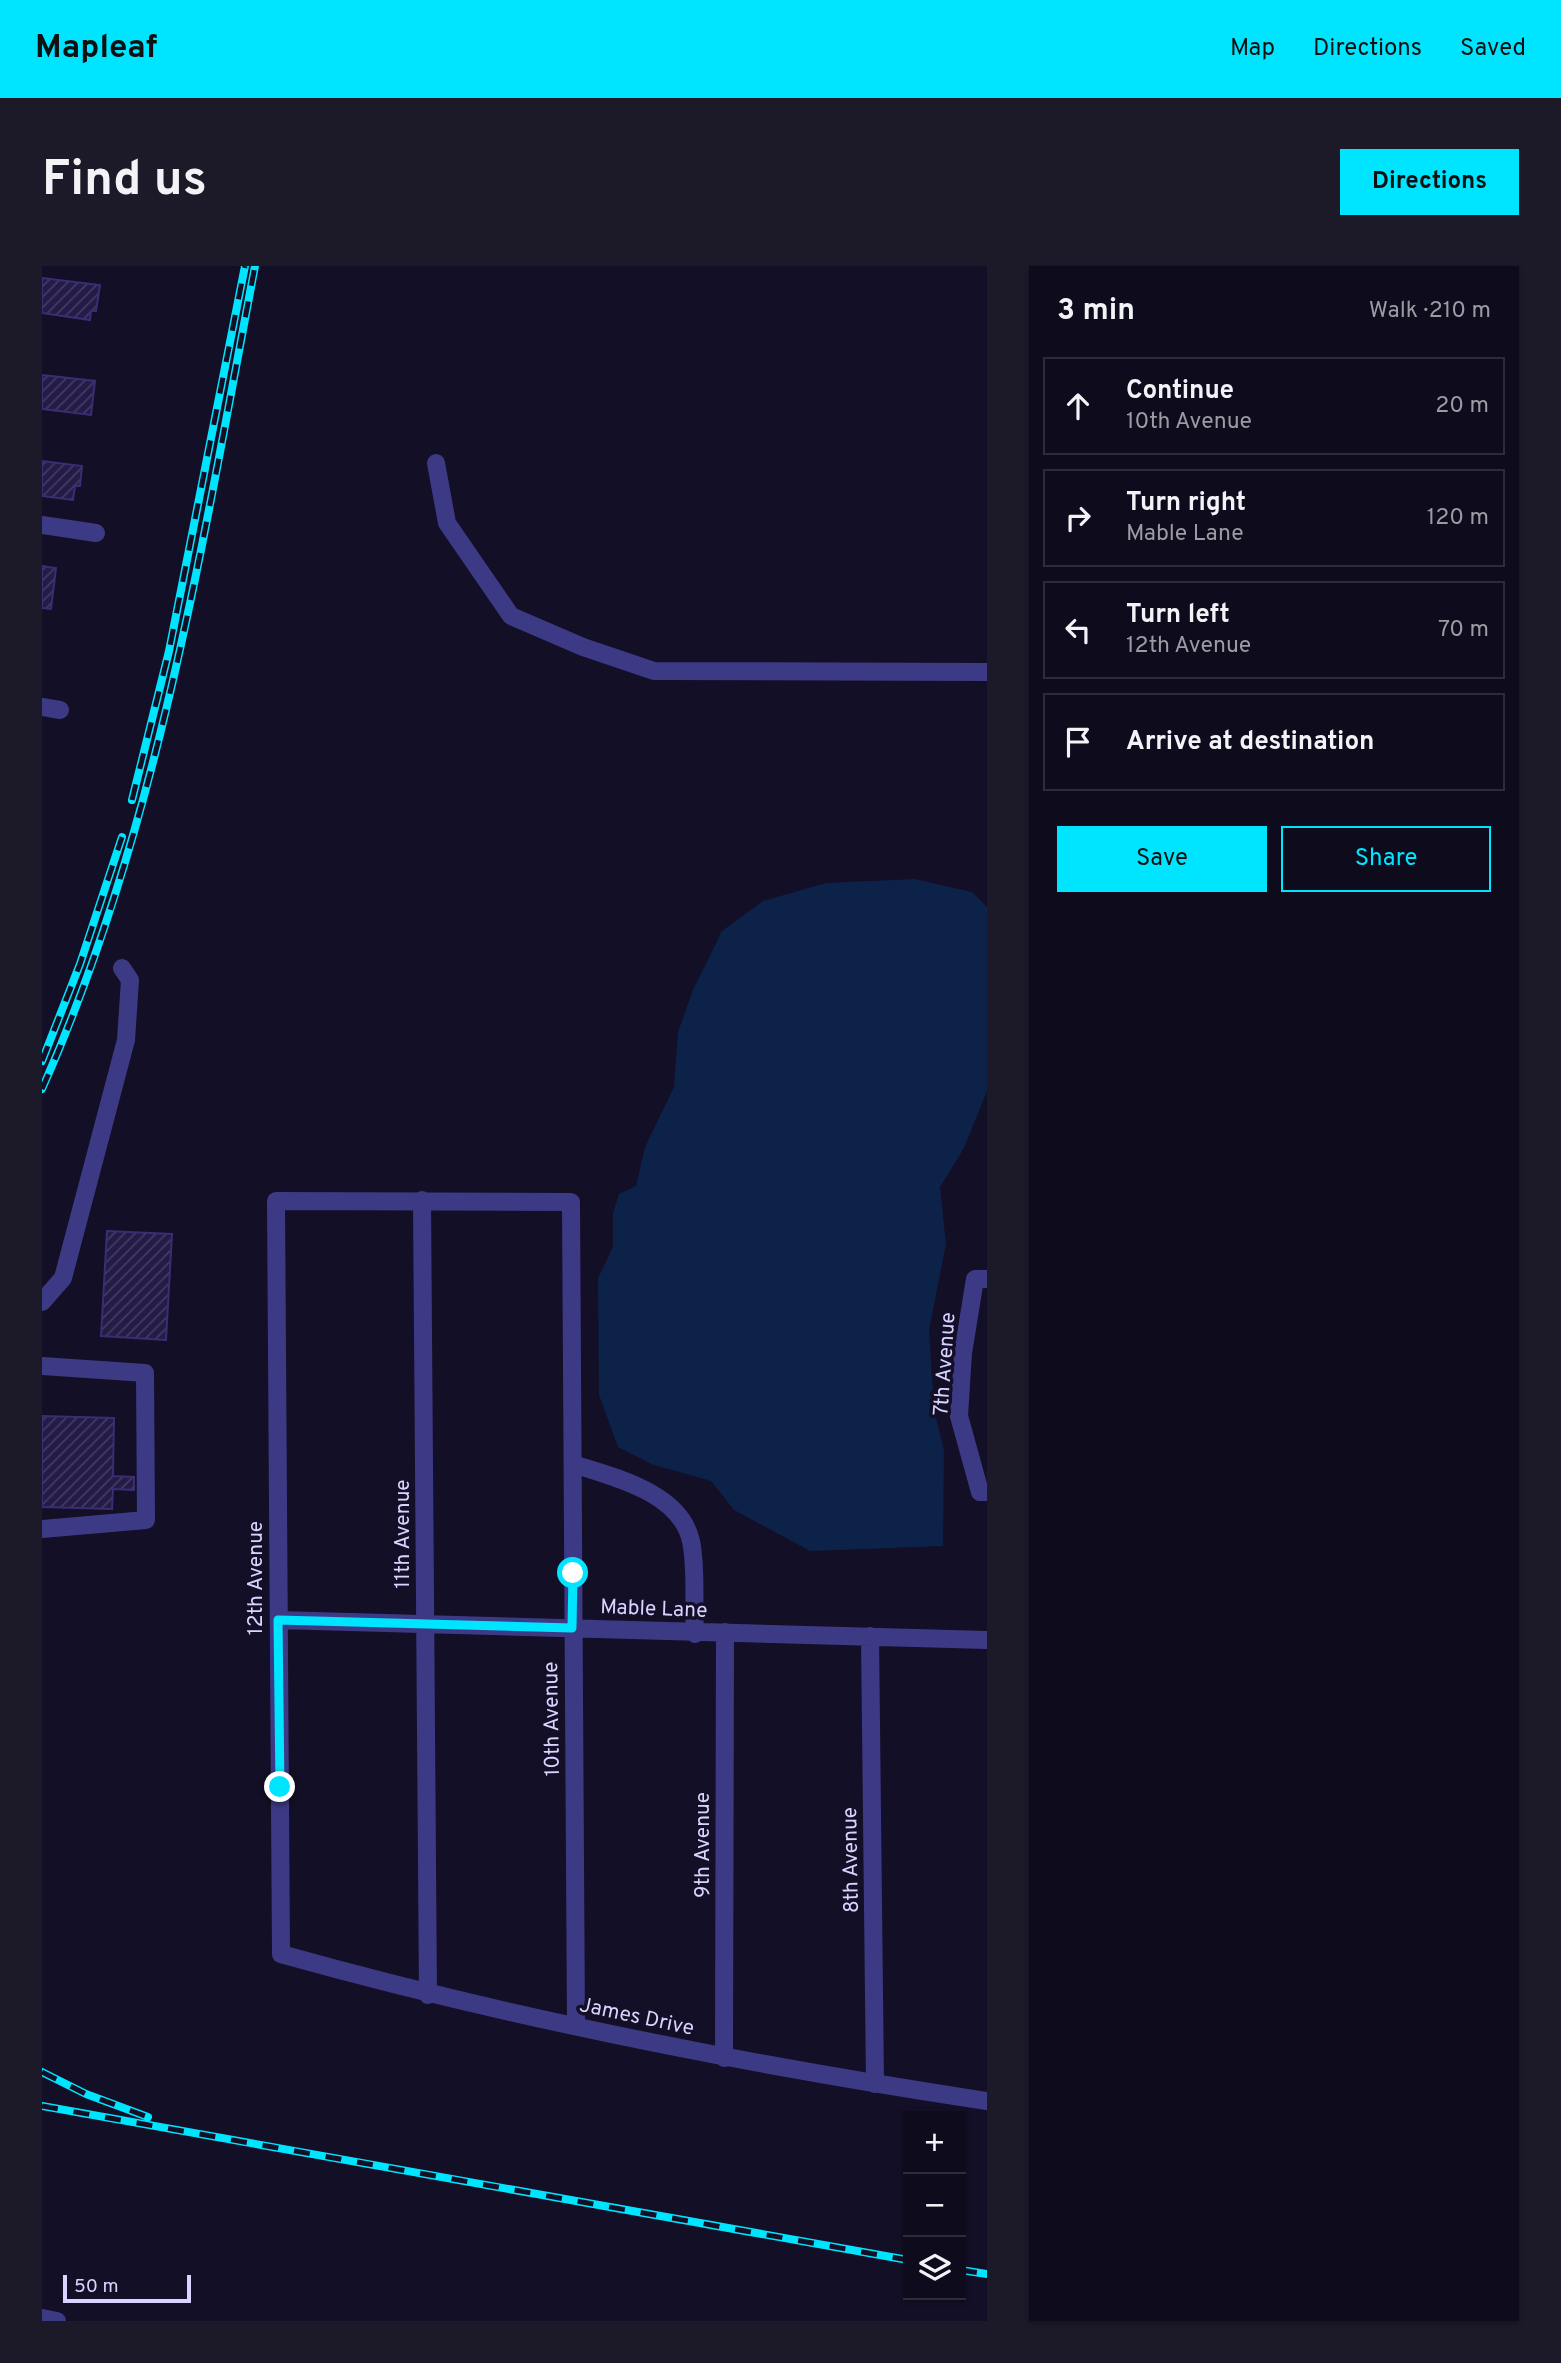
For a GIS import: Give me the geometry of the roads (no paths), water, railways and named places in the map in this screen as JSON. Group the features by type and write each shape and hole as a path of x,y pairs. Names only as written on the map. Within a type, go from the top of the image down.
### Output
{"street":[{"path":"436,463 447,523 511,616 583,648 654,671 987,672"},
{"path":"42,525 96,533"},
{"path":"42,1302 63,1278 126,1040 130,980 122,968"},
{"name":"12th Avenue","path":"281,1954 276,1202 422,1200"},
{"name":"10th Avenue","path":"422,1200 571,1202 576,2026"},
{"name":"11th Avenue","path":"422,1200 428,1995"},
{"name":"7th Avenue","path":"981,1279 963,1353 959,1416 983,1492"},
{"path":"42,1366 145,1373 146,1520 42,1529"},
{"path":"573,1464 634,1484 674,1511 691,1539 695,1634"},
{"name":"Mable Lane","path":"278,1620 426,1622 695,1634 725,1632 987,1640"},
{"name":"9th Avenue","path":"724,2059 725,1632"},
{"name":"8th Avenue","path":"870,1636 875,2084"},
{"name":"James Drive","path":"281,1954 428,1995 724,2059 987,2101"},
{"path":"42,2318 57,2321"}],"water":[{"path":"915,879 972,892 987,907 987,1091 964,1148 940,1187 946,1244 929,1330 934,1410 944,1450 943,1546 810,1551 734,1510 711,1481 651,1464 618,1447 599,1395 598,1278 613,1247 613,1213 619,1194 636,1186 645,1147 674,1087 678,1032 693,990 722,931 763,901 826,883"}],"railway":[{"path":"132,800 169,651 245,266"},
{"path":"42,1089 82,990 117,889 146,787 195,580 255,266"},
{"path":"42,1061 80,964 122,837"},
{"path":"42,2072 86,2094 148,2117"},
{"path":"42,2106 903,2259"},
{"path":"966,2271 987,2274"}]}
